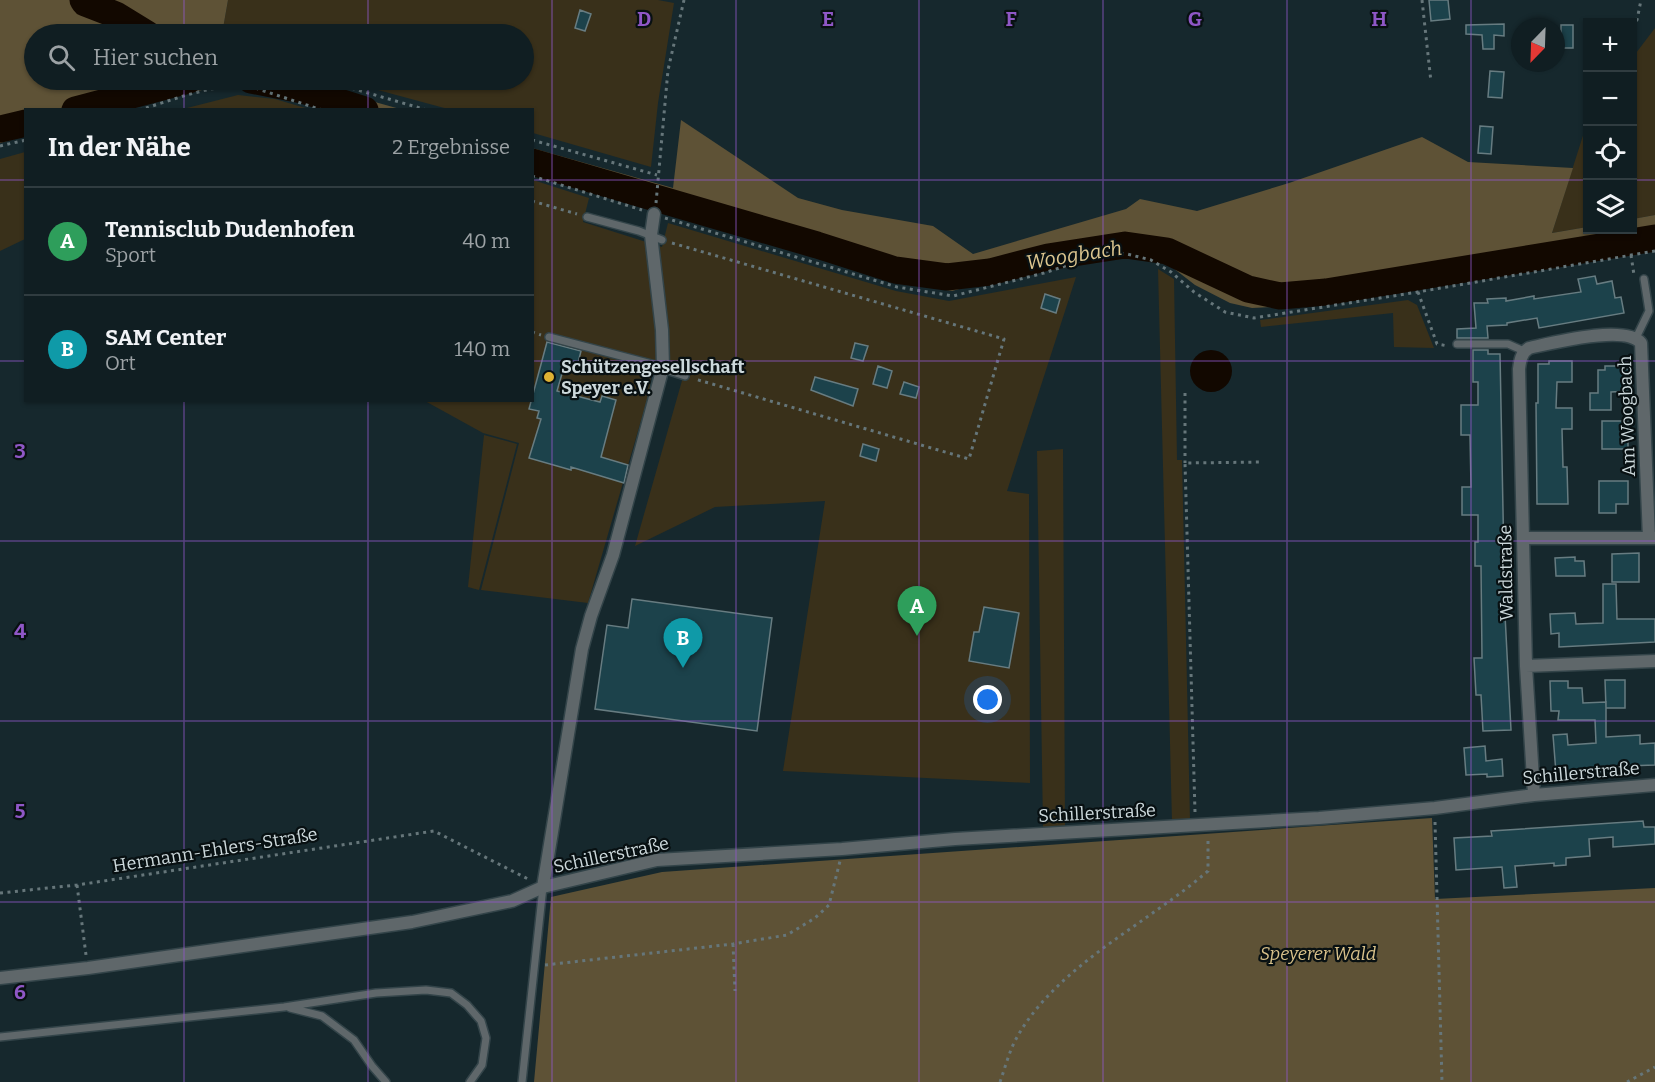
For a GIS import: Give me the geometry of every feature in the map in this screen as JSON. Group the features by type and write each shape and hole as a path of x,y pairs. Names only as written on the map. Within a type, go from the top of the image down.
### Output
{"street":[{"path":"543,887 582,649 613,555 663,368 655,212"},
{"name":"Am Woogbach","path":"1524,351 1546,344 1607,334 1629,335 1641,343 1652,538"},
{"name":"Waldstraße","path":"1524,351 1519,369 1526,666 1534,795"},
{"path":"1523,538 1652,538"},
{"path":"1526,666 1655,661"},
{"name":"Schillerstraße","path":"0,978 88,968 412,922 513,900 543,887 657,860 1435,808 1534,795 1655,785"}],"lane":[{"path":"587,217 656,237"},
{"path":"1636,338 1648,311 1644,279"},
{"path":"549,337 685,376"},
{"path":"1457,344 1508,344 1524,351"},
{"path":"522,1082 543,887"},
{"path":"0,1037 284,1007 375,993 426,990 451,993 467,1005 481,1021 486,1038 482,1065 470,1082"},
{"path":"284,1007 322,1016 354,1040 386,1082"}],"path":[{"path":"655,212 668,70 684,0"},
{"path":"1422,0 1431,82"},
{"path":"1636,18 1641,0"},
{"path":"146,108 217,90"},
{"path":"261,90 316,108"},
{"path":"358,90 420,108"},
{"path":"0,146 24,140"},
{"path":"534,141 657,174"},
{"path":"534,177 897,287 953,296 1044,273 1105,253 1127,254 1151,260 1225,312 1254,318 1655,252"},
{"path":"534,202 587,217"},
{"path":"656,237 1004,339 969,459 685,376"},
{"path":"1418,292 1437,344 1455,346 1457,344"},
{"path":"999,1082 1016,1039 1042,1003 1090,958 1183,893 1208,871 1201,825 1185,463 1185,393"},
{"path":"1185,463 1263,462"},
{"path":"1435,808 1442,1082"},
{"name":"Hermann-Ehlers-Straße","path":"0,892 77,885 434,831 543,887"},
{"path":"534,966 733,944 787,935 815,918 829,905 842,849"},
{"path":"77,885 88,968"},
{"path":"733,944 735,991"},
{"path":"1627,1082 1655,1067"}],"shaded area":[{"path":"228,0 658,0 674,3 658,103 651,167 534,133 534,108 444,108 378,90 534,90 534,24 224,24"},
{"path":"1655,28 1655,215 1637,218 1637,72 1637,52"},
{"path":"238,95 275,99 306,108 187,108"},
{"path":"1583,136 1583,228 1552,233"},
{"path":"24,152 24,239 0,251 0,159"},
{"path":"534,180 589,198 583,222 662,247 668,223 896,291 949,301 1076,277 1007,491 1029,494 1030,783 783,771 825,501 715,507 635,546 685,370 548,334 548,338 652,369 649,393 588,603 481,590 519,443 483,433 427,402 534,402"},
{"path":"1158,269 1174,279 1177,460 1182,460 1190,820 1172,822"},
{"path":"1408,300 1417,305 1434,348 1394,347 1393,313 1261,327 1260,320"},
{"path":"1211,350 1226,356 1232,371 1226,386 1211,392 1196,386 1190,371 1196,356"},
{"path":"484,435 517,444 479,590 468,587"},
{"path":"1063,449 1065,827 1043,827 1037,451"}],"green space":[{"path":"0,0 228,0 224,24 24,24 24,90 202,90 130,108 24,108 24,136 0,143"},
{"path":"275,90 332,90 396,108 332,108"},
{"path":"681,120 798,198 842,210 933,226 973,254 1126,209 1140,199 1197,211 1289,183 1422,137 1468,162 1573,168 1552,233 1583,228 1583,234 1637,234 1637,218 1655,215 1655,247 1308,305 1252,308 1230,303 1195,285 1159,257 1125,248 1089,253 952,291 893,281 534,172 534,149 673,188"},
{"name":"Speyerer Wald","path":"1432,818 1435,899 1655,888 1655,1082 534,1082 551,897 662,872"}],"building":[{"path":"1429,0 1448,0 1450,19 1431,21"},
{"path":"580,10 591,14 585,31 575,28"},
{"path":"1504,24 1504,36 1494,35 1494,49 1483,49 1482,35 1466,34 1466,25"},
{"path":"1565,25 1573,25 1573,48 1565,48"},
{"path":"1490,71 1504,72 1502,98 1488,97"},
{"path":"1480,126 1493,127 1491,154 1478,153"},
{"path":"1595,276 1597,284 1612,281 1615,298 1621,297 1624,313 1539,328 1537,318 1507,323 1507,325 1487,326 1488,338 1457,338 1457,329 1476,328 1474,303 1488,303 1487,299 1506,298 1506,301 1534,296 1534,299 1581,292 1578,279"},
{"path":"1045,294 1060,299 1056,313 1041,308"},
{"path":"547,342 581,351 578,363 566,360 557,391 600,402 602,396 616,400 601,457 628,465 624,483 571,467 571,470 529,458 541,419 537,418 539,411 529,409 531,402 534,402 534,390"},
{"path":"855,343 868,346 863,361 851,358"},
{"path":"1473,350 1488,350 1488,354 1500,354 1505,615 1511,730 1483,731 1481,695 1476,695 1474,658 1482,658 1481,566 1475,566 1478,515 1462,515 1462,487 1471,487 1470,435 1461,435 1461,405 1478,405 1478,382 1473,382"},
{"path":"1549,361 1572,361 1572,382 1557,382 1556,408 1572,408 1572,429 1562,429 1563,467 1567,467 1568,504 1537,504 1538,364 1549,364"},
{"path":"878,366 892,371 887,388 873,384"},
{"path":"1605,366 1623,366 1624,369 1630,369 1630,391 1611,392 1611,410 1590,410 1590,393 1598,393 1598,370 1605,370"},
{"path":"815,377 858,389 853,406 811,390"},
{"path":"904,382 919,387 916,398 900,394"},
{"path":"1602,421 1628,421 1628,449 1602,449"},
{"path":"863,444 879,449 876,461 860,456"},
{"path":"1599,481 1628,481 1628,504 1616,504 1616,513 1599,513"},
{"path":"1639,553 1639,582 1612,582 1612,554"},
{"path":"1575,557 1575,561 1584,561 1585,576 1556,576 1555,558"},
{"path":"1603,584 1616,584 1617,619 1655,619 1655,642 1559,647 1559,633 1551,634 1550,614 1575,613 1576,624 1603,623"},
{"path":"632,599 772,618 757,731 595,709 607,625 628,628"},
{"path":"984,607 1019,613 1009,668 969,661 974,632 979,632"},
{"path":"1605,680 1625,680 1625,708 1606,708"},
{"path":"1550,681 1568,681 1568,688 1582,688 1583,703 1606,702 1606,737 1640,735 1640,744 1655,743 1655,765 1626,766 1627,770 1598,772 1598,769 1556,773 1553,735 1567,734 1568,745 1596,743 1595,720 1558,720 1559,711 1551,711"},
{"path":"1485,746 1486,761 1502,759 1503,776 1466,775 1464,748"},
{"path":"1643,821 1644,827 1655,827 1655,844 1613,847 1613,837 1589,839 1590,856 1566,858 1566,865 1554,866 1554,863 1515,866 1517,887 1504,888 1502,867 1456,870 1454,838 1492,836 1491,831"}],"waterway":[{"name":"Woogbach","path":"83,0 131,24"},
{"name":"Woogbach","path":"83,108 151,90"},
{"name":"Woogbach","path":"302,90 359,108"},
{"name":"Woogbach","path":"0,129 24,123"},
{"name":"Woogbach","path":"534,163 895,270 947,277 990,272 1048,257 1125,245 1167,251 1248,289 1280,296 1326,292 1655,238"}],"place":[{"name":"Schützengesellschaft Speyer e.V.","path":"549,377"},
{"name":"Tennisclub Dudenhofen","path":"917,636"},
{"name":"SAM Center","path":"683,668"}]}
